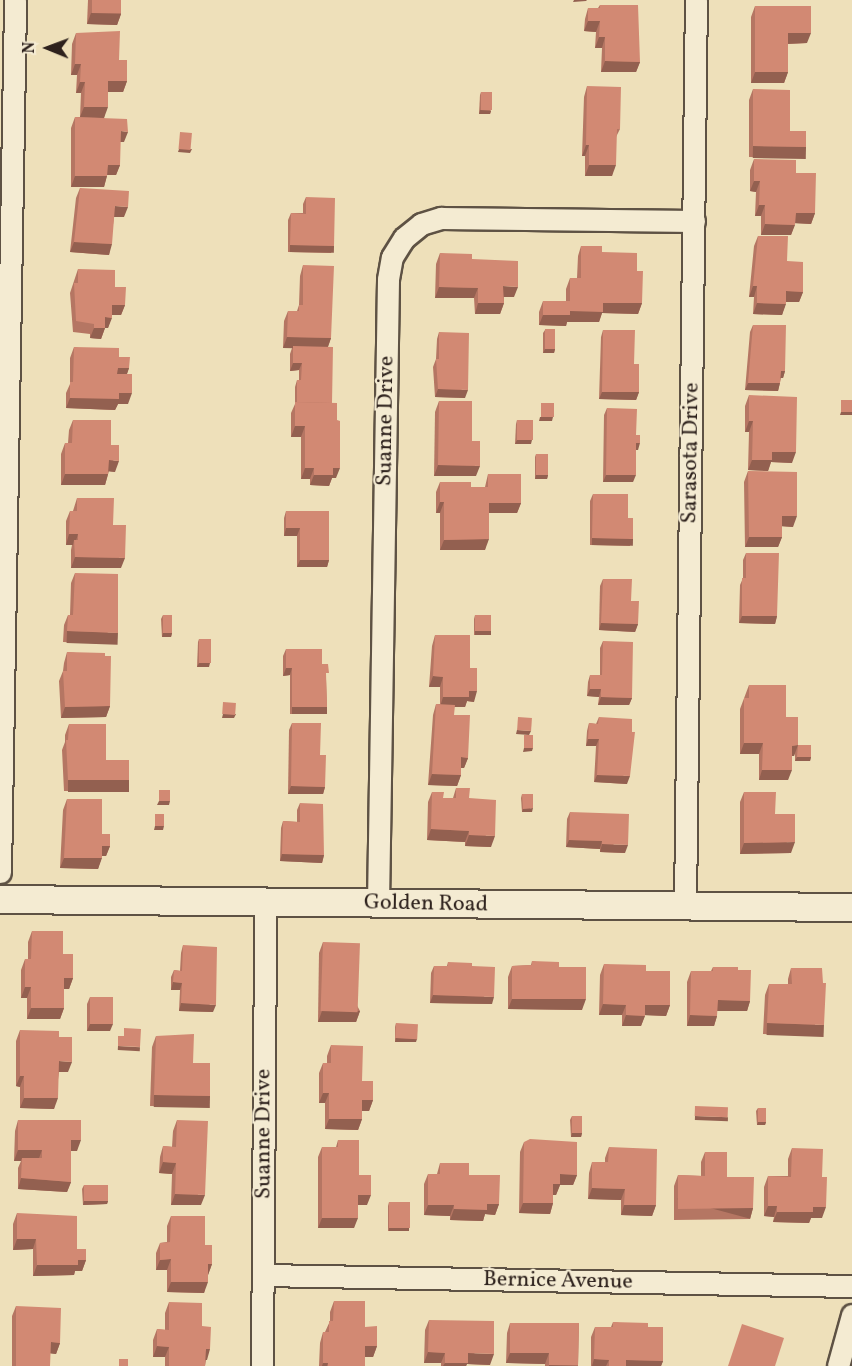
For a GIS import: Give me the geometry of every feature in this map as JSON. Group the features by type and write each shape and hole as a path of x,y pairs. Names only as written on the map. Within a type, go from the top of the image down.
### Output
{"street":[{"path":"0,872 15,0"},
{"name":"Sarasota Drive","path":"685,907 696,0"},
{"name":"Suanne Drive","path":"378,903 388,279 392,257 404,238 421,224 441,218 694,221"},
{"name":"Golden Road","path":"0,899 852,907"},
{"name":"Suanne Drive","path":"262,1366 265,902"},
{"name":"Bernice Avenue","path":"263,1275 852,1286"},
{"path":"838,1366 852,1315"}],"building":[{"path":"92,0 121,0 121,13 92,13"},
{"path":"600,5 638,5 640,62 605,61 605,37 599,37 600,21 588,21 588,8 600,8"},
{"path":"755,6 811,6 811,33 788,33 788,72 755,72"},
{"path":"120,31 119,60 127,60 127,81 108,81 108,107 84,107 85,82 80,82 81,64 75,64 76,33"},
{"path":"587,86 621,87 616,165 589,165 589,145 586,145"},
{"path":"753,89 790,90 790,131 806,131 806,147 753,146"},
{"path":"481,92 492,92 492,110 481,110"},
{"path":"75,117 127,119 128,132 121,131 120,165 108,165 107,176 75,176"},
{"path":"180,132 192,133 190,150 179,149"},
{"path":"754,159 796,160 796,173 816,173 815,213 796,213 795,225 765,224 765,205 759,205 760,181 754,181"},
{"path":"80,188 129,191 128,207 115,206 112,244 74,242"},
{"path":"306,197 335,198 334,246 290,245 291,213 306,214"},
{"path":"758,236 788,236 787,261 803,262 803,292 786,291 786,304 757,303 757,286 753,286"},
{"path":"581,246 602,246 602,252 637,253 637,271 643,271 642,303 603,303 603,312 570,311 570,315 543,315 543,301 570,301 570,278 581,278"},
{"path":"440,253 472,254 472,259 518,261 518,287 503,286 504,303 478,303 478,288 439,287"},
{"path":"303,265 334,266 331,338 287,337 288,311 299,311 299,305 303,305"},
{"path":"78,269 115,270 115,287 126,287 125,305 112,305 112,318 105,317 105,328 94,328 94,324 76,321 74,283 78,283"},
{"path":"753,325 786,325 785,371 781,371 780,383 748,383"},
{"path":"545,329 555,329 555,349 545,349"},
{"path":"603,330 635,330 634,364 639,364 639,392 602,392"},
{"path":"439,332 469,333 468,390 438,389 436,359 439,359"},
{"path":"293,346 333,347 332,403 297,402 297,380 301,380 302,363 293,363"},
{"path":"74,347 119,348 119,357 130,357 129,368 118,368 117,374 132,374 132,393 119,393 119,399 70,398"},
{"path":"749,395 797,397 796,452 772,452 772,460 752,460 753,421 749,421"},
{"path":"841,400 852,400 852,412 841,412"},
{"path":"439,401 472,401 472,441 480,441 480,466 438,465"},
{"path":"295,402 337,403 337,420 340,421 340,468 333,468 333,475 314,475 314,468 305,468 305,426 295,426"},
{"path":"541,403 554,403 554,417 541,417"},
{"path":"607,408 637,409 636,435 640,435 640,443 636,443 636,475 606,475"},
{"path":"73,420 111,420 111,445 119,445 119,461 109,460 108,474 65,474 65,443 72,443"},
{"path":"517,420 533,420 533,440 517,440"},
{"path":"536,454 548,454 548,475 536,475"},
{"path":"748,471 797,472 797,516 782,516 782,537 749,537"},
{"path":"488,474 521,474 521,503 489,503 489,539 444,540 444,502 440,502 440,482 471,482 471,487 488,487"},
{"path":"593,494 628,494 628,518 633,518 633,539 592,538"},
{"path":"77,498 114,498 113,525 126,525 125,558 75,557 74,540 78,540 78,534 69,534 70,511 77,511"},
{"path":"286,511 329,511 329,560 300,560 300,528 286,528"},
{"path":"746,553 779,553 777,616 742,616 742,578 746,578"},
{"path":"75,573 118,574 118,633 67,631 68,615 73,615"},
{"path":"603,579 632,579 631,601 639,601 638,624 601,623"},
{"path":"163,615 172,615 172,633 163,633"},
{"path":"475,615 491,615 491,631 475,631"},
{"path":"435,635 470,635 470,668 477,668 477,691 469,691 469,697 443,697 443,677 433,676"},
{"path":"199,639 211,639 211,663 199,663"},
{"path":"603,641 633,642 632,698 601,697 601,689 590,689 590,675 602,675"},
{"path":"286,649 322,649 322,664 328,664 329,673 326,673 327,707 292,707 292,668 286,668"},
{"path":"67,652 105,653 105,656 111,656 110,706 65,707 63,671 67,671"},
{"path":"749,685 786,685 786,717 798,717 798,745 792,746 792,770 762,770 763,743 744,743 744,698 749,698"},
{"path":"223,702 236,703 235,715 222,714"},
{"path":"436,704 455,705 454,715 470,715 468,758 461,757 461,775 432,774"},
{"path":"518,717 532,718 531,731 517,730"},
{"path":"599,717 632,719 632,732 635,732 630,776 597,775 599,739 588,739 589,723 598,724"},
{"path":"292,723 321,723 320,755 326,755 325,787 291,786"},
{"path":"69,724 106,724 106,760 129,760 129,780 68,780 66,740 68,740"},
{"path":"524,735 533,735 533,748 524,748"},
{"path":"798,745 811,745 811,757 797,757"},
{"path":"456,788 470,788 469,798 496,800 495,836 469,835 469,831 431,829 432,792 444,792 443,798 456,798"},
{"path":"159,790 170,790 170,801 159,801"},
{"path":"744,792 776,792 775,814 795,814 795,842 744,843"},
{"path":"522,794 533,794 533,808 523,809"},
{"path":"67,799 102,799 102,834 110,834 110,846 102,846 102,858 64,858"},
{"path":"300,803 323,804 324,855 282,854 283,821 300,822"},
{"path":"570,812 629,814 628,845 569,840"},
{"path":"155,814 164,814 164,826 155,826"},
{"path":"32,931 63,931 63,954 73,954 73,978 64,978 64,1008 31,1008 31,987 25,987 25,959 31,959"},
{"path":"323,942 360,943 358,1012 321,1011"},
{"path":"183,945 217,947 216,1005 181,1003 182,983 173,982 174,970 182,971"},
{"path":"532,961 559,962 559,967 586,967 586,999 512,999 512,966 532,965"},
{"path":"448,962 495,967 494,997 433,995 434,966 448,966"},
{"path":"604,964 646,965 646,971 670,971 670,1005 645,1005 645,1016 626,1015 626,1005 603,1004"},
{"path":"713,967 738,967 738,970 751,970 750,1001 718,1000 717,1016 690,1015 691,971 713,971"},
{"path":"791,968 822,968 823,983 826,983 824,1025 767,1023 769,984 792,984"},
{"path":"90,997 113,997 113,1024 90,1024"},
{"path":"396,1023 418,1024 417,1039 395,1038"},
{"path":"124,1028 141,1029 140,1047 118,1046 118,1036 124,1036"},
{"path":"20,1030 59,1031 59,1037 72,1037 72,1062 59,1061 58,1098 24,1098 24,1076 20,1076"},
{"path":"194,1034 193,1063 210,1063 210,1096 154,1095 156,1036"},
{"path":"331,1045 363,1046 362,1081 373,1081 373,1100 362,1100 362,1119 329,1119 329,1093 323,1093 323,1063 331,1063"},
{"path":"695,1106 728,1107 728,1117 695,1116"},
{"path":"758,1108 766,1108 766,1122 758,1122"},
{"path":"572,1116 582,1116 582,1133 572,1133"},
{"path":"18,1120 81,1120 81,1140 71,1140 71,1182 21,1178 22,1158 42,1158 42,1150 18,1150"},
{"path":"177,1120 208,1121 205,1195 175,1194 176,1163 163,1162 163,1146 176,1147"},
{"path":"530,1139 577,1142 577,1175 560,1174 560,1184 553,1184 553,1203 523,1203 524,1142"},
{"path":"338,1140 359,1140 359,1175 371,1175 371,1195 358,1195 358,1218 322,1218 322,1147 338,1147"},
{"path":"609,1147 657,1149 656,1205 624,1205 625,1189 592,1188 592,1162 608,1162"},
{"path":"792,1148 823,1149 822,1177 827,1177 826,1207 813,1207 813,1212 777,1212 777,1206 768,1206 768,1176 791,1177"},
{"path":"705,1152 727,1152 727,1177 754,1177 753,1208 678,1209 678,1175 705,1176"},
{"path":"440,1163 469,1163 469,1175 500,1175 499,1204 487,1204 487,1210 454,1209 454,1205 428,1205 428,1174 440,1174"},
{"path":"84,1185 108,1185 108,1201 84,1201"},
{"path":"389,1202 410,1202 410,1228 389,1228"},
{"path":"17,1213 77,1216 77,1249 86,1249 86,1260 78,1260 78,1265 37,1265 36,1239 17,1239"},
{"path":"171,1216 205,1216 205,1245 212,1245 212,1264 208,1264 208,1282 171,1282 171,1259 160,1260 160,1243 170,1242"},
{"path":"334,1301 365,1301 365,1327 377,1326 377,1346 365,1346 365,1366 328,1366 328,1363 323,1363 323,1332 329,1332 329,1321 333,1321"},
{"path":"169,1302 202,1303 202,1326 211,1327 210,1349 206,1349 205,1366 169,1366 169,1347 157,1346 157,1329 169,1330"},
{"path":"16,1306 61,1308 60,1343 51,1342 50,1366 16,1366"},
{"path":"429,1320 494,1321 494,1354 468,1353 468,1363 445,1363 445,1353 428,1352"},
{"path":"613,1322 648,1323 648,1327 663,1327 663,1361 626,1360 626,1366 609,1366 609,1360 594,1359 595,1327 613,1327"},
{"path":"510,1323 579,1323 578,1365 549,1365 549,1353 510,1353"},
{"path":"742,1324 784,1338 775,1366 728,1366"},
{"path":"119,1359 128,1359 128,1366 119,1366"}]}
